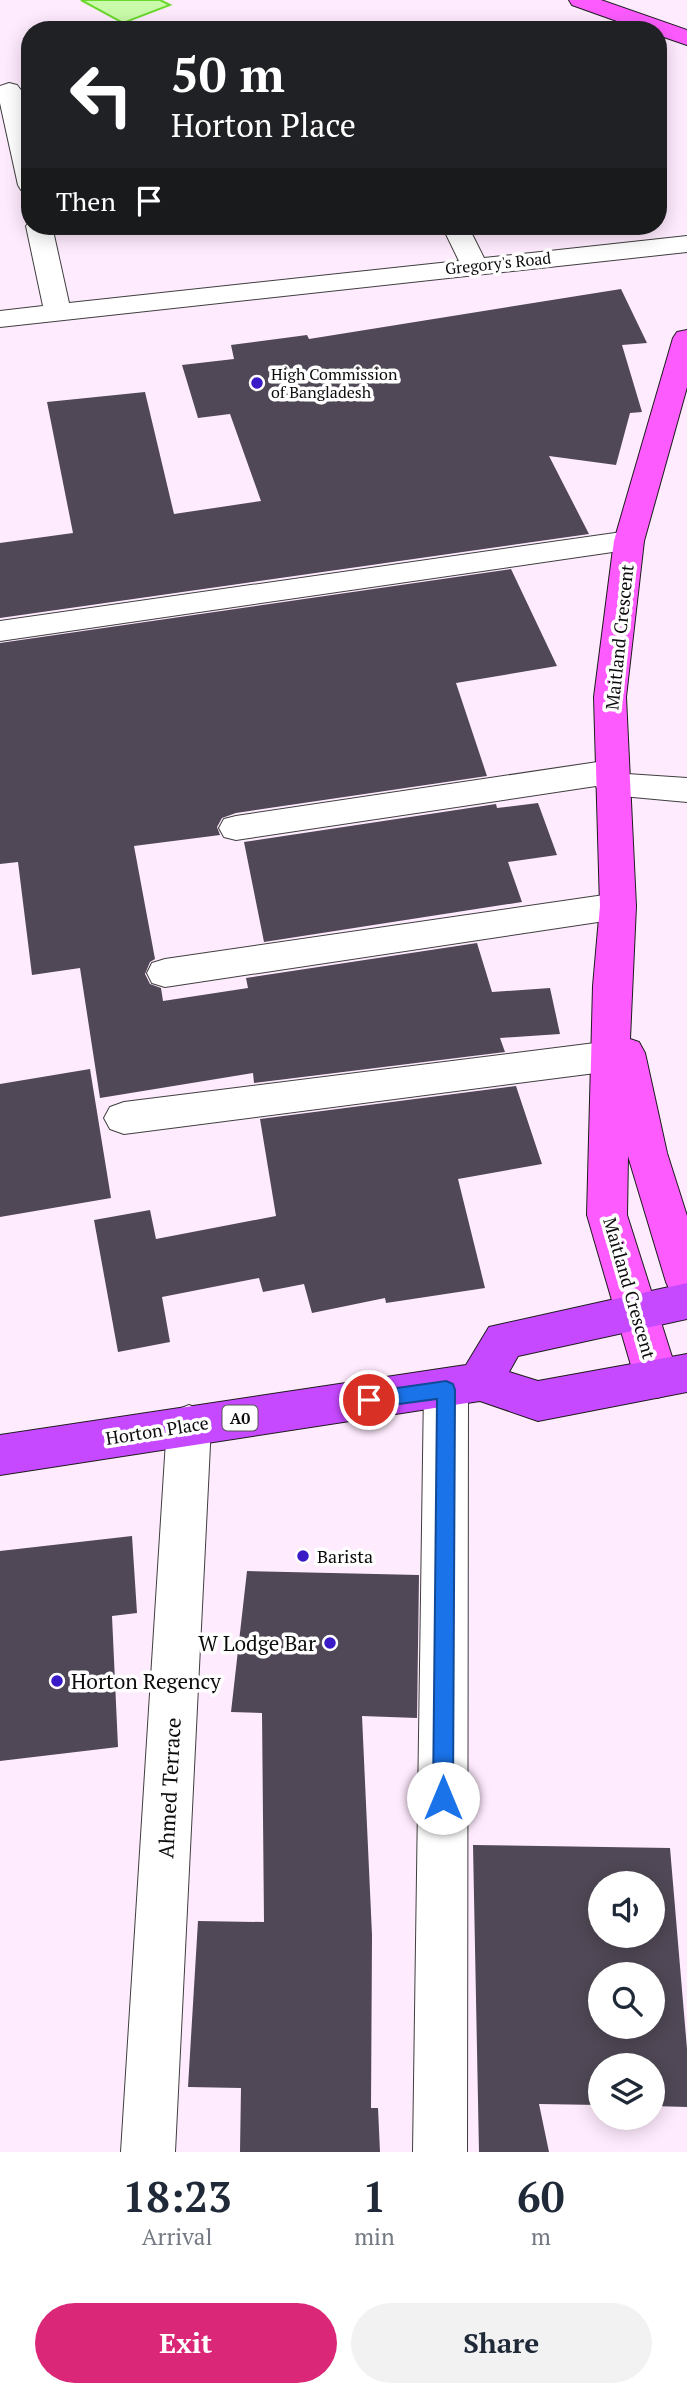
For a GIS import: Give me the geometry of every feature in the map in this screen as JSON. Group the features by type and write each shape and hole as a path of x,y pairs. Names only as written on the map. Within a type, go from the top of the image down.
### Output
{"highway":[{"path":"463,1386 503,1340 687,1301"},
{"name":"Horton Place","path":"0,1455 463,1386 538,1401 672,1376"}],"main road":[{"path":"580,0 639,21"},
{"path":"667,31 687,38"},
{"name":"Maitland Crescent","path":"672,1376 636,1312 607,1215 612,986 618,906 610,697 629,541 687,338"},
{"name":"Maitland Crescent","path":"612,986 648,1153 687,1282"}],"street":[{"path":"9,90 21,144"},
{"path":"41,235 58,313"},
{"path":"460,235 474,265"},
{"name":"Gregory's Road","path":"0,318 687,244"},
{"path":"0,631 629,541"},
{"path":"236,828 612,778 687,790"},
{"path":"165,974 618,906"},
{"path":"124,1118 611,1056"},
{"path":"440,2152 463,1386"},
{"name":"Ahmed Terrace","path":"148,2152 189,1425"}],"shaded area":[{"path":"81,0 160,0 170,5 128,21 119,21"}],"building":[{"path":"621,289 647,343 622,345 642,412 630,413 616,465 549,456 589,534 0,618 0,543 73,533 47,402 145,392 174,514 261,501 230,414 198,418 182,365 234,359 231,345 307,335 309,339"},
{"path":"511,569 557,666 456,683 487,776 236,813 222,818 217,827 220,835 134,846 155,959 150,962 145,974 150,984 161,988 163,1001 248,988 246,978 477,943 492,992 550,988 560,1034 500,1038 505,1052 254,1083 253,1073 100,1098 80,968 32,975 18,862 0,864 0,643"},
{"path":"538,803 557,855 508,862 522,902 264,942 244,842 496,804 497,808"},
{"path":"90,1069 111,1198 0,1217 0,1084"},
{"path":"516,1086 542,1164 458,1179 485,1288 386,1303 385,1298 312,1313 304,1284 263,1292 259,1278 162,1297 170,1342 118,1352 94,1220 150,1210 156,1239 276,1216 260,1119"},
{"name":"Horton Regency","path":"132,1536 137,1613 112,1616 118,1747 0,1761 0,1551"},
{"path":"247,1571 419,1575 417,1718 362,1716 372,1935 371,2108 378,2108 380,2152 240,2152 241,2088 188,2087 198,1921 264,1922 262,1713 231,1712"},
{"path":"473,1845 670,1848 687,2049 687,2107 665,2106 665,2053 588,2053 588,2105 539,2104 549,2152 479,2152"}],"place":[{"name":"High Commission of Bangladesh","path":"257,383"},
{"name":"Barista","path":"303,1556"},
{"name":"W Lodge Bar","path":"330,1643"},
{"name":"Horton Regency","path":"57,1681"}],"route":[{"path":"369,1400 446,1390 443,1798"}]}
